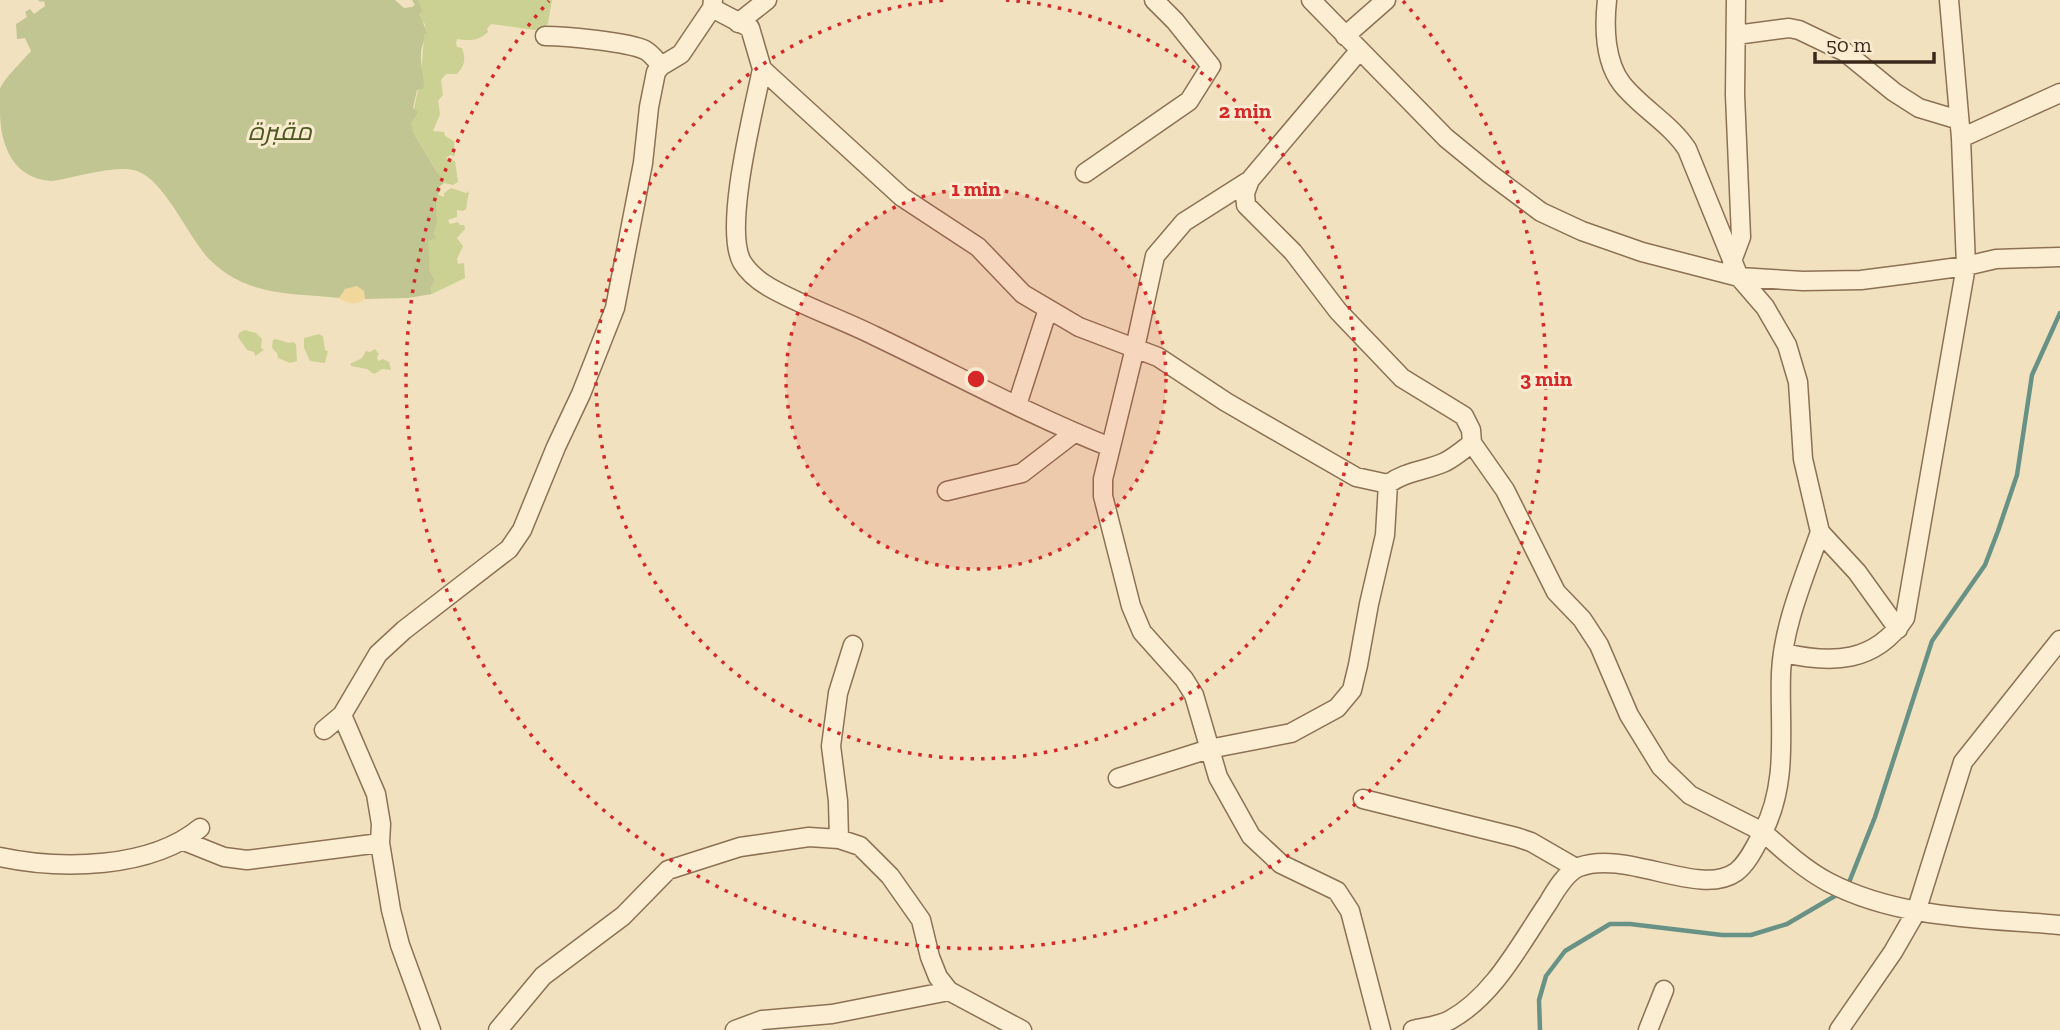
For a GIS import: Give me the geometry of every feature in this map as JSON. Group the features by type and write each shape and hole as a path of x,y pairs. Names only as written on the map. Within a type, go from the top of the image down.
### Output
{"street":[{"path":"738,23 766,0"},
{"path":"1085,173 1189,101 1211,66 1175,20 1154,0"},
{"path":"1311,0 1446,138 1490,174 1541,212 1582,231 1642,252 1803,281 1861,280 1966,266 1996,259 2060,257"},
{"path":"1345,36 1386,0"},
{"path":"1607,0 1606,34 1610,60 1620,82 1677,134 1687,149 1736,269 1765,307 1787,345 1798,382 1803,459 1820,532 1857,572 1898,629"},
{"path":"1736,0 1735,95 1741,237 1736,269"},
{"path":"1784,653 1814,660 1839,659 1875,648 1898,629 1905,618 1966,266 1960,129 1949,0"},
{"path":"324,730 342,715 378,654 509,549 522,530 615,308 643,163 656,72 681,54 713,4 738,23 750,28 762,69 902,197 978,247 1023,295 1079,327 1158,357 1238,409 1356,477 1388,484 1400,475 1443,463 1472,443"},
{"path":"1736,35 1799,30 1845,52 1894,92 1960,129 2060,93"},
{"path":"545,36 564,36 636,47 652,55 661,66"},
{"path":"1359,51 1250,180 1184,222 1155,256 1110,446 1103,479 1103,496 1131,606 1142,632 1194,695 1218,778 1251,836 1281,864 1337,891 1350,911 1381,1030"},
{"path":"762,69 739,186 737,244 742,261 753,275 769,287 1074,433 1110,446"},
{"path":"1250,180 1245,192 1246,205 1293,252 1338,311 1402,378 1464,416 1471,430 1472,443 1505,490 1556,592 1582,619 1599,645 1629,715 1661,767 1690,795 1763,832 1797,862 1826,881 1866,899 1916,912 2060,925"},
{"path":"1017,405 1048,309"},
{"path":"947,491 1022,473 1074,433"},
{"path":"1118,778 1209,749 1291,733 1337,708 1352,690 1368,604 1385,535 1388,484"},
{"path":"1413,1030 1448,1022 1480,998 1512,957 1557,888 1576,868 1602,861 1694,880 1718,878 1735,872 1755,848 1773,813 1779,785 1782,753 1781,673 1784,653 1794,612 1820,532"},
{"path":"1839,1030 1893,952 1916,912 1963,762 2060,640"},
{"path":"839,839 838,801 831,746 838,693 852,645"},
{"path":"342,715 376,794 381,824 380,843 391,910 400,945 430,1030"},
{"path":"1363,799 1516,837 1531,842 1576,868"},
{"path":"0,857 66,865 142,857 184,841 200,828"},
{"path":"498,1030 543,976 623,916 668,870 740,846 809,837 839,839 860,846 890,877 921,920 930,957 938,977 949,991 1022,1030"},
{"path":"184,841 224,857 247,860 380,843"},
{"path":"1648,1030 1664,990"},
{"path":"735,1030 762,1020 832,1014 949,991"}],"green space":[{"name":"مقبرة","path":"38,0 395,0 404,8 412,7 415,5 412,0 418,0 427,34 424,34 421,52 424,88 417,90 413,108 418,112 411,123 414,134 444,183 439,187 441,190 436,200 433,234 437,238 428,241 430,271 435,281 431,287 432,294 408,298 365,299 364,291 357,286 345,289 339,298 262,289 234,278 211,261 157,185 137,171 107,170 52,181 27,174 18,167 6,148 1,124 0,89 31,51 25,38 17,39 16,24 27,17 25,12 30,9 34,14 45,6 44,1"},
{"path":"418,0 552,0 548,23 542,31 491,24 488,32 477,39 457,39 457,47 462,48 464,62 457,74 446,74 441,80 443,95 438,101 440,114 433,131 444,132 445,136 454,141 455,156 446,158 455,161 458,182 453,185 444,183 440,178 414,134 411,123 421,76 425,24"},
{"path":"451,188 466,193 469,191 466,209 457,210 457,217 448,220 450,224 458,222 464,225 465,229 457,238 463,246 457,259 458,264 464,263 465,278 432,294 431,287 435,281 430,271 427,241 434,229 437,194 444,197 444,193"},
{"path":"245,330 256,333 262,339 261,348 264,350 255,356 238,337 239,333"},
{"path":"319,334 323,336 325,350 328,351 325,363 310,361 304,348 304,338"},
{"path":"273,340 294,342 297,361 290,363 278,358 272,348"},
{"path":"375,349 379,354 378,361 383,359 389,362 391,370 382,369 374,374 367,369 351,366 350,364 362,358 366,351"}],"sand":[{"path":"357,286 364,291 365,299 352,303 339,298 345,289"}],"waterway":[{"path":"1848,885 1875,817 1932,641 1985,565 1998,531 2017,475 2032,375 2060,313"},
{"path":"1540,1030 1539,1000 1546,976 1565,951 1610,924 1722,935 1751,935 1787,924 1840,893"}]}
